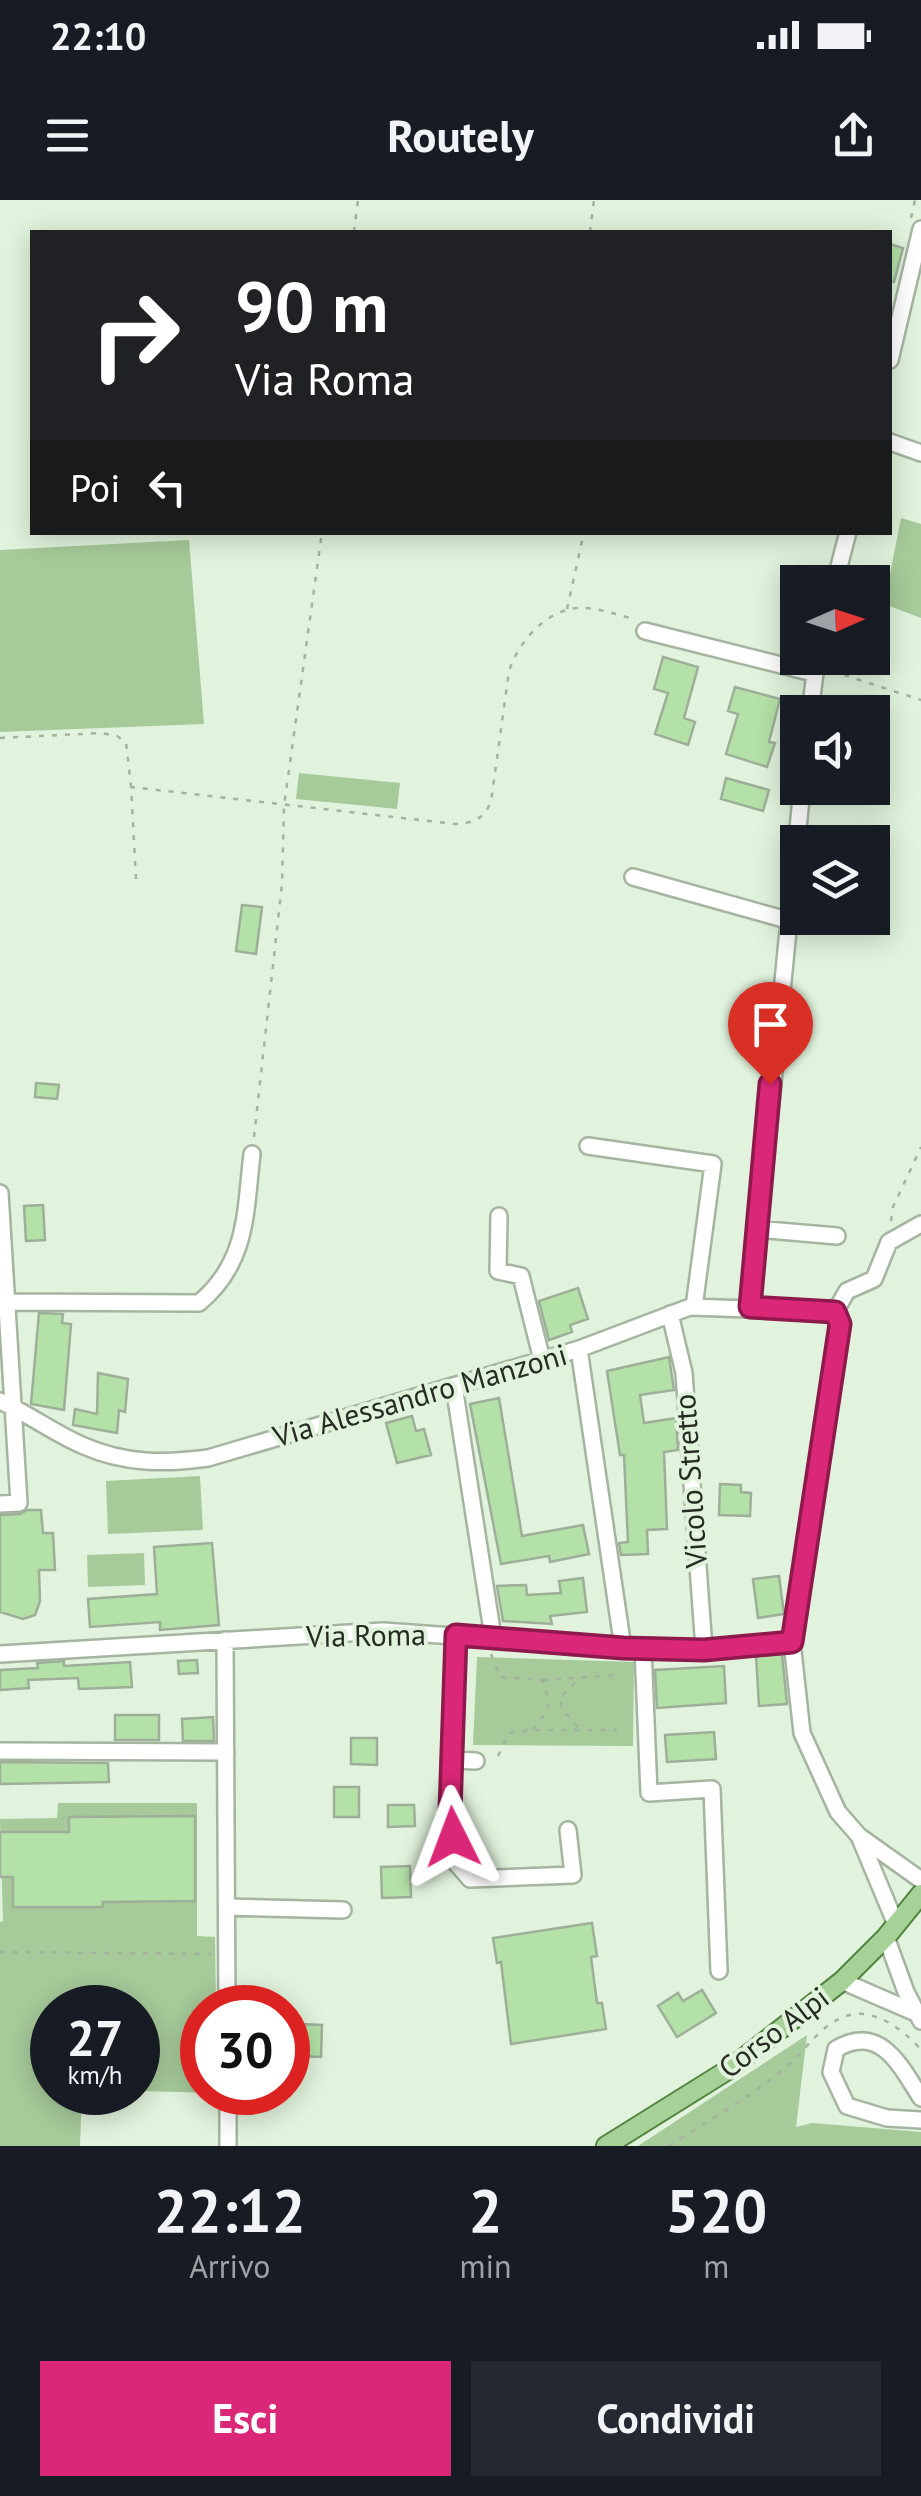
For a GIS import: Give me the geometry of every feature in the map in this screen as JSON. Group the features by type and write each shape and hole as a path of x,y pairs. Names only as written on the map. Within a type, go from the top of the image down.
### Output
{"main road":[{"name":"Corso Alpi","path":"606,2146 730,2068 842,1982 921,1894"}],"street":[{"path":"892,352 921,229"},
{"path":"892,443 921,452"},
{"path":"839,565 847,535"},
{"path":"646,627 780,657"},
{"path":"633,876 780,918"},
{"path":"750,1307 787,935"},
{"path":"588,1146 712,1164 694,1307"},
{"path":"7,1302 199,1303 216,1289 238,1255 252,1154"},
{"path":"0,1193 7,1302 7,1404 19,1503 0,1504"},
{"path":"499,1216 498,1271 520,1276 542,1360"},
{"path":"921,1224 889,1242 874,1279 847,1291 835,1312 840,1324 792,1642 802,1733 838,1812 859,1836 921,1880"},
{"path":"758,1229 837,1236"},
{"name":"Via Alessandro Manzoni","path":"7,1404 83,1446 124,1460 171,1464 208,1458 579,1349 694,1307 835,1312"},
{"name":"Vicolo Stretto","path":"670,1314 684,1374 704,1650"},
{"path":"579,1349 623,1648"},
{"path":"454,1386 492,1643"},
{"name":"Via Roma","path":"0,1654 382,1631 456,1635 492,1643 623,1648 704,1650 792,1642"},
{"path":"456,1635 450,1811 456,1863 470,1879 573,1875 568,1830"},
{"path":"225,1640 228,1985"},
{"path":"642,1648 649,1792 712,1789 720,1971"},
{"path":"0,1752 226,1752"},
{"path":"452,1760 476,1762"},
{"path":"859,1836 919,2017"},
{"path":"226,1907 343,1910"},
{"path":"842,1982 919,2017"},
{"path":"921,2098 895,2056 865,2039 848,2041 836,2048 831,2072 847,2106 887,2118 921,2120"},
{"path":"228,2115 228,2146"}],"path":[{"path":"354,230 358,200"},
{"path":"590,230 594,200"},
{"path":"252,1154 282,884 284,806 322,535"},
{"path":"567,610 583,535"},
{"path":"131,787 474,823 486,813 491,802 514,654 546,621 567,610 582,607 646,627"},
{"path":"845,675 921,700"},
{"path":"0,738 100,733 126,742 136,878"},
{"path":"889,1242 893,1208 921,1147"},
{"path":"492,1643 500,1677 542,1680 618,1675"},
{"path":"550,1699 560,1698 580,1678"},
{"path":"532,1730 548,1711 550,1699 542,1680"},
{"path":"560,1698 562,1709 580,1730"},
{"path":"498,1756 508,1733 617,1730"},
{"path":"0,1952 227,1954"},
{"path":"669,2146 783,2070 818,2033 842,2018 869,2015 883,2020 921,2050"}],"green space":[{"path":"901,518 921,524 921,618 890,606 890,574"},
{"path":"189,540 204,724 0,732 0,550"},
{"path":"299,773 400,783 397,809 296,799"},
{"path":"200,1476 203,1530 108,1534 106,1481"},
{"path":"144,1553 145,1585 88,1587 87,1555"},
{"path":"477,1657 634,1662 633,1746 473,1745"},
{"path":"58,1803 197,1803 197,1936 215,1937 216,1985 180,1985 180,2092 160,2092 160,1985 30,1985 30,2115 81,2115 80,2146 0,2146 0,1819 57,1818"},
{"path":"807,2035 796,2127 812,2123 921,2132 921,2146 638,2146"}],"building":[{"path":"892,245 903,248 892,282"},
{"path":"663,657 698,667 684,718 695,722 688,745 655,734 668,693 654,689"},
{"path":"735,687 780,699 769,742 775,743 767,767 726,754 738,714 728,711"},
{"path":"726,778 769,790 763,811 721,799"},
{"path":"242,905 262,907 256,954 236,951"},
{"path":"36,1083 59,1085 57,1099 35,1097"},
{"path":"43,1205 45,1240 26,1241 24,1206"},
{"path":"578,1288 588,1319 570,1325 572,1332 549,1340 539,1301"},
{"path":"39,1313 63,1314 62,1323 71,1324 64,1410 31,1404"},
{"path":"669,1357 674,1390 640,1395 644,1423 676,1418 678,1450 664,1452 667,1529 647,1530 648,1554 621,1555 619,1543 628,1542 624,1455 620,1455 607,1371"},
{"path":"98,1373 128,1379 125,1412 119,1410 117,1433 73,1425 75,1409 97,1414"},
{"path":"499,1398 522,1536 583,1525 589,1554 550,1562 549,1556 501,1564 470,1404"},
{"path":"412,1416 416,1431 424,1429 431,1455 397,1463 386,1423"},
{"path":"720,1484 741,1485 741,1492 751,1493 750,1516 719,1515"},
{"path":"41,1510 43,1533 53,1533 55,1570 39,1570 40,1601 35,1615 23,1619 0,1612 0,1515"},
{"path":"212,1543 219,1625 160,1630 160,1622 90,1627 88,1599 157,1594 154,1547"},
{"path":"779,1576 784,1614 758,1618 753,1579"},
{"path":"583,1578 587,1612 550,1616 552,1624 503,1621 497,1586 526,1585 527,1595 561,1593 559,1581"},
{"path":"782,1654 787,1704 759,1706 756,1656"},
{"path":"197,1660 198,1673 179,1674 178,1661"},
{"path":"64,1661 64,1666 130,1662 132,1687 79,1689 78,1678 28,1680 29,1688 0,1690 0,1670 38,1668 37,1663"},
{"path":"724,1666 726,1703 657,1708 655,1670"},
{"path":"115,1715 159,1715 159,1740 115,1740"},
{"path":"213,1717 214,1741 183,1741 182,1719"},
{"path":"714,1732 716,1759 667,1762 665,1735"},
{"path":"351,1738 377,1738 377,1765 351,1764"},
{"path":"0,1762 108,1763 109,1782 0,1784"},
{"path":"334,1787 359,1787 359,1817 334,1817"},
{"path":"388,1805 414,1805 415,1826 388,1827"},
{"path":"195,1816 195,1901 13,1907 13,1877 0,1877 0,1832 69,1832 69,1817"},
{"path":"410,1866 411,1897 382,1898 381,1867"},
{"path":"592,1923 597,1956 591,1957 597,2003 602,2003 606,2029 511,2044 501,1962 497,1963 493,1938"},
{"path":"702,1990 716,2013 677,2037 658,2006 678,1993 683,2001"},
{"path":"310,2024 322,2025 321,2057 310,2057"}],"route":[{"path":"453,1837 450,1811 456,1635 704,1650 792,1642 840,1324 835,1312 750,1307 770,1084"}]}
